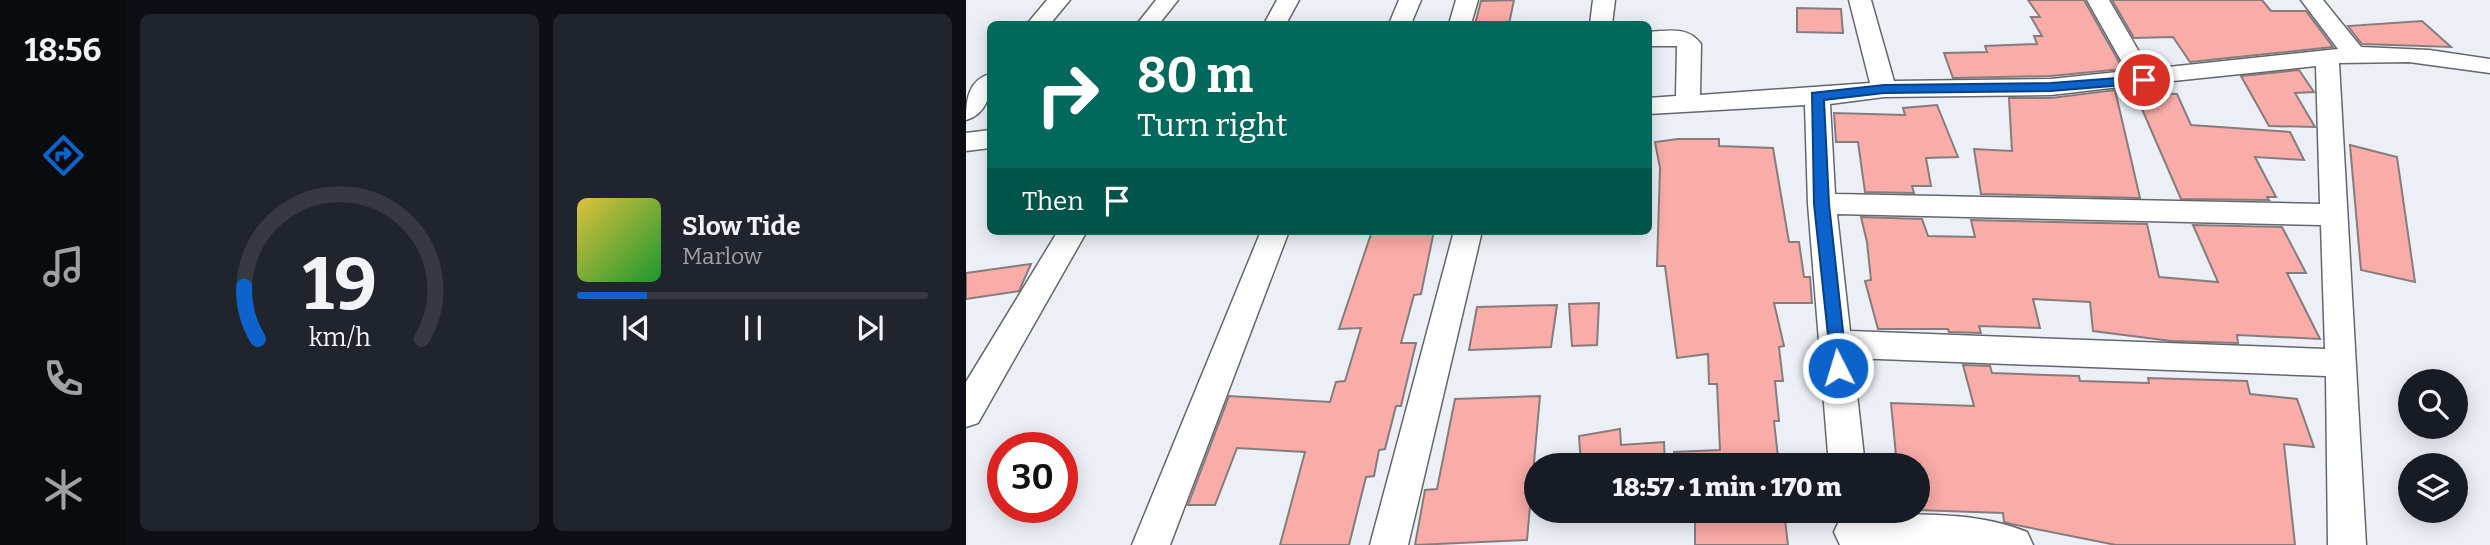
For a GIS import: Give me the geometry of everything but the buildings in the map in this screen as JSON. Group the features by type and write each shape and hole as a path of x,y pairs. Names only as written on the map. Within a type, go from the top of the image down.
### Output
{"street":[{"path":"1041,21 1059,0"},
{"path":"1150,21 1167,0"},
{"path":"1277,21 1288,0"},
{"path":"1401,21 1410,0"},
{"path":"1461,21 1467,0"},
{"path":"1601,21 1604,0"},
{"path":"1860,0 1884,89"},
{"path":"2098,0 2144,80"},
{"path":"2312,0 2340,55 2334,215 2342,363 2347,545"},
{"path":"1652,39 1680,37 1689,44 1688,104"},
{"path":"1652,106 1817,96 1884,89 2051,87 2144,80 2227,66 2340,55 2421,55 2490,66"},
{"path":"966,111 987,86"},
{"path":"1817,96 1822,204 1846,453"},
{"path":"966,142 987,139"},
{"path":"1822,204 2334,215"},
{"path":"966,412 1071,235"},
{"path":"1151,545 1273,235"},
{"path":"1389,545 1467,235"},
{"path":"1836,344 2342,363"},
{"path":"1853,529 1959,535 2014,545"}],"route":[{"path":"1838,368 1822,204 1817,96 1849,95 1884,89 1921,91 2051,87 2144,80"}]}
